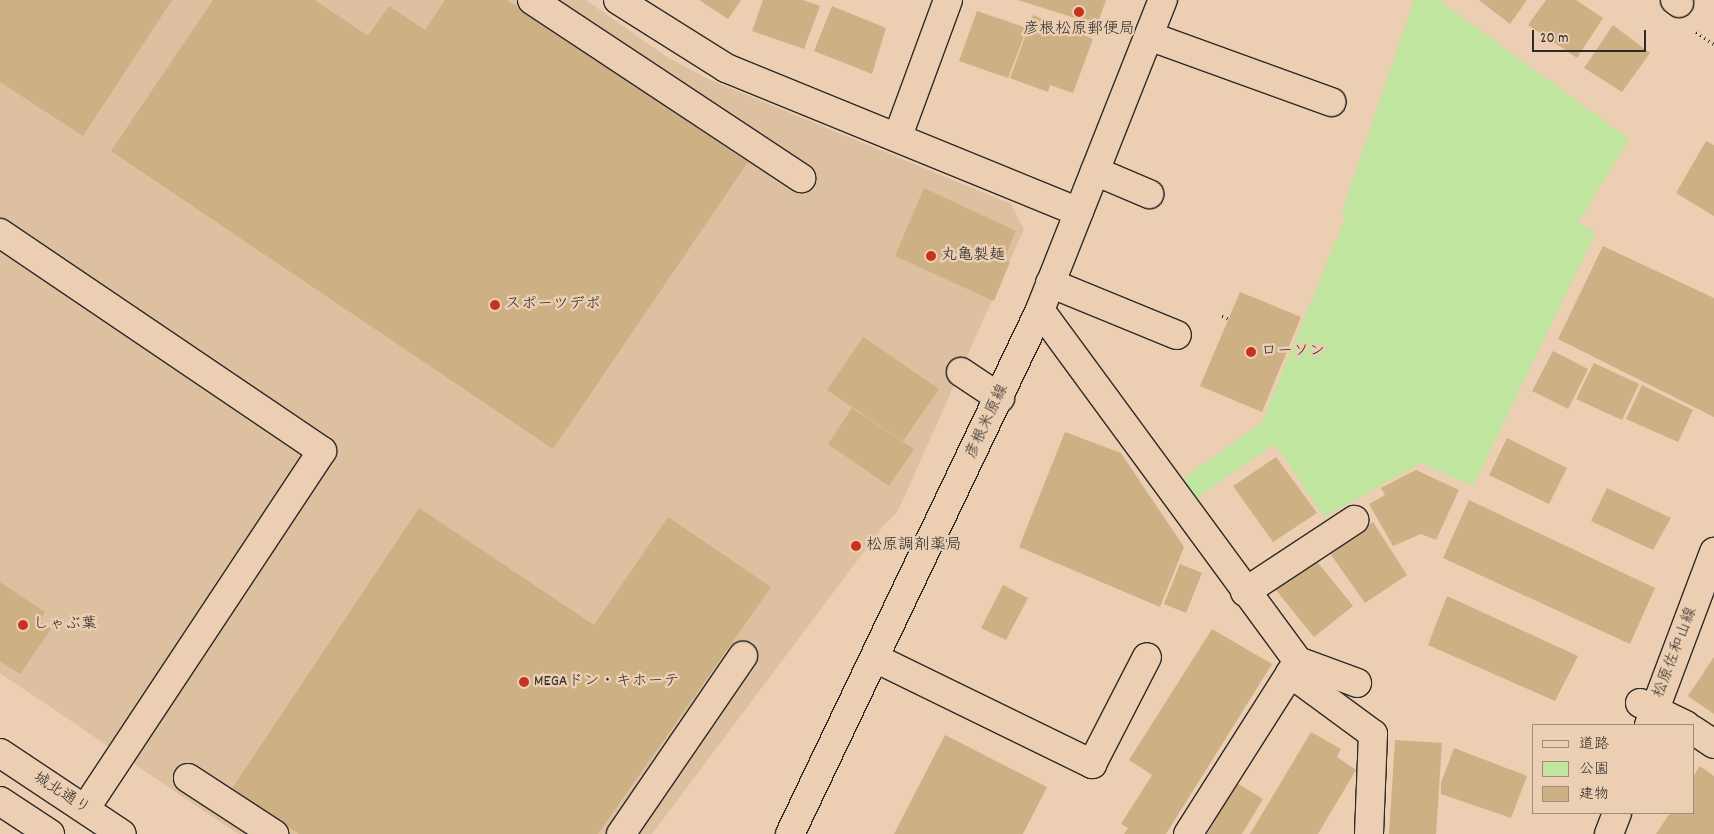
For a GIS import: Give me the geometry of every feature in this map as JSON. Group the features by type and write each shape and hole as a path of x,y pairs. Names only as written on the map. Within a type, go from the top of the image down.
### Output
{"street":[{"path":"532,0 801,178"},
{"path":"618,0 726,68 898,136 1079,212"},
{"path":"898,136 948,0"},
{"name":"彦根米原線","path":"790,834 1000,398 1040,310 1163,0"},
{"path":"1149,36 1331,102"},
{"path":"1095,171 1149,194"},
{"path":"0,233 322,451 85,809"},
{"path":"1050,283 1177,335"},
{"path":"1040,310 1245,592 1294,667 1373,734 1370,834"},
{"path":"961,372 1000,398"},
{"path":"1245,592 1354,520"},
{"name":"松原佐和山線","path":"1648,713 1706,598 1714,552"},
{"path":"621,834 743,656"},
{"path":"875,658 1092,764 1147,657"},
{"path":"1294,667 1357,683"},
{"path":"1188,834 1294,667"},
{"path":"1648,713 1683,724"},
{"path":"1694,731 1714,744"},
{"name":"城北通り","path":"0,754 122,834"},
{"path":"188,778 274,834"},
{"path":"0,801 50,834"},
{"path":"1609,834 1617,814"}],"path":[{"path":"1222,316 1229,318"}],"shaded area":[{"path":"0,0 586,0 667,57 708,79 1011,204 1024,229 897,513 884,525 652,834 238,834 0,673"}],"green space":[{"path":"1414,0 1439,0 1629,139 1578,223 1596,232 1473,486 1421,463 1324,517 1275,444 1189,503 1179,482 1262,422 1346,216 1341,214"}],"building":[{"path":"0,0 172,0 83,136 0,82"},
{"name":"スポーツデポ","path":"213,0 315,0 368,36 389,6 425,30 445,0 507,0 748,162 553,449 111,151"},
{"path":"699,0 741,0 728,19"},
{"path":"763,0 803,0 820,6 804,49 752,31"},
{"name":"彦根松原郵便局","path":"1018,0 1106,0 1097,25"},
{"path":"1479,0 1527,0 1510,24"},
{"path":"1546,0 1576,0 1603,18 1577,58 1528,25"},
{"path":"832,6 886,28 872,74 814,51"},
{"path":"977,11 1027,28 1008,78 959,61"},
{"path":"1033,15 1093,39 1073,93 1050,85 1048,92 1010,78"},
{"path":"1613,25 1650,53 1622,92 1584,68"},
{"path":"1706,141 1714,145 1714,216 1676,193"},
{"path":"924,188 1016,231 1004,259 1010,262 994,301 895,256"},
{"path":"1603,246 1714,298 1714,417 1558,339"},
{"name":"ローソン","path":"1240,292 1301,317 1262,412 1200,386"},
{"path":"863,337 939,389 903,441 827,390"},
{"path":"1553,351 1588,369 1568,409 1532,391"},
{"path":"1594,363 1639,384 1622,420 1576,399"},
{"path":"1642,385 1693,410 1678,442 1626,419"},
{"path":"852,408 914,449 889,486 828,444"},
{"path":"1065,432 1121,453 1184,547 1160,607 1019,547"},
{"path":"1507,438 1567,468 1549,504 1489,475"},
{"path":"1276,457 1317,513 1273,542 1233,486"},
{"path":"1416,470 1459,490 1436,540 1421,534 1393,546 1369,504 1385,495 1381,488"},
{"path":"1607,488 1671,518 1653,550 1591,521"},
{"path":"1469,500 1655,588 1630,644 1443,558"},
{"name":"MEGAドン・キホーテ","path":"419,508 594,625 668,517 771,587 598,834 299,834 231,790"},
{"path":"1373,522 1407,575 1365,603 1329,552"},
{"path":"1315,559 1353,606 1314,637 1275,589"},
{"path":"1180,564 1202,573 1186,613 1164,604"},
{"name":"しゃぶ葉","path":"0,582 45,612 39,621 51,629 20,674 0,661"},
{"path":"1003,585 1028,598 1006,640 981,628"},
{"path":"1447,596 1578,656 1555,701 1428,645"},
{"path":"1212,629 1272,664 1166,834 1124,834 1128,828 1121,824 1152,775 1129,760"},
{"path":"1714,657 1714,714 1688,696"},
{"path":"1311,732 1341,749 1337,757 1356,770 1318,834 1250,834"},
{"path":"945,735 1047,787 1023,834 894,834"},
{"path":"1395,740 1442,743 1436,834 1389,834"},
{"path":"1454,748 1527,776 1511,818 1441,794 1441,783"},
{"path":"1700,766 1714,776 1714,834 1656,834 1669,814 1694,814 1694,775"},
{"path":"1237,783 1263,799 1242,834 1207,834"}],"place":[{"name":"彦根松原郵便局","path":"1079,12"},
{"name":"丸亀製麺","path":"931,256"},
{"name":"スポーツデポ","path":"495,305"},
{"name":"ローソン","path":"1251,352"},
{"name":"松原調剤薬局","path":"856,546"},
{"name":"しゃぶ葉","path":"23,625"},
{"name":"MEGAドン・キホーテ","path":"524,682"}]}
